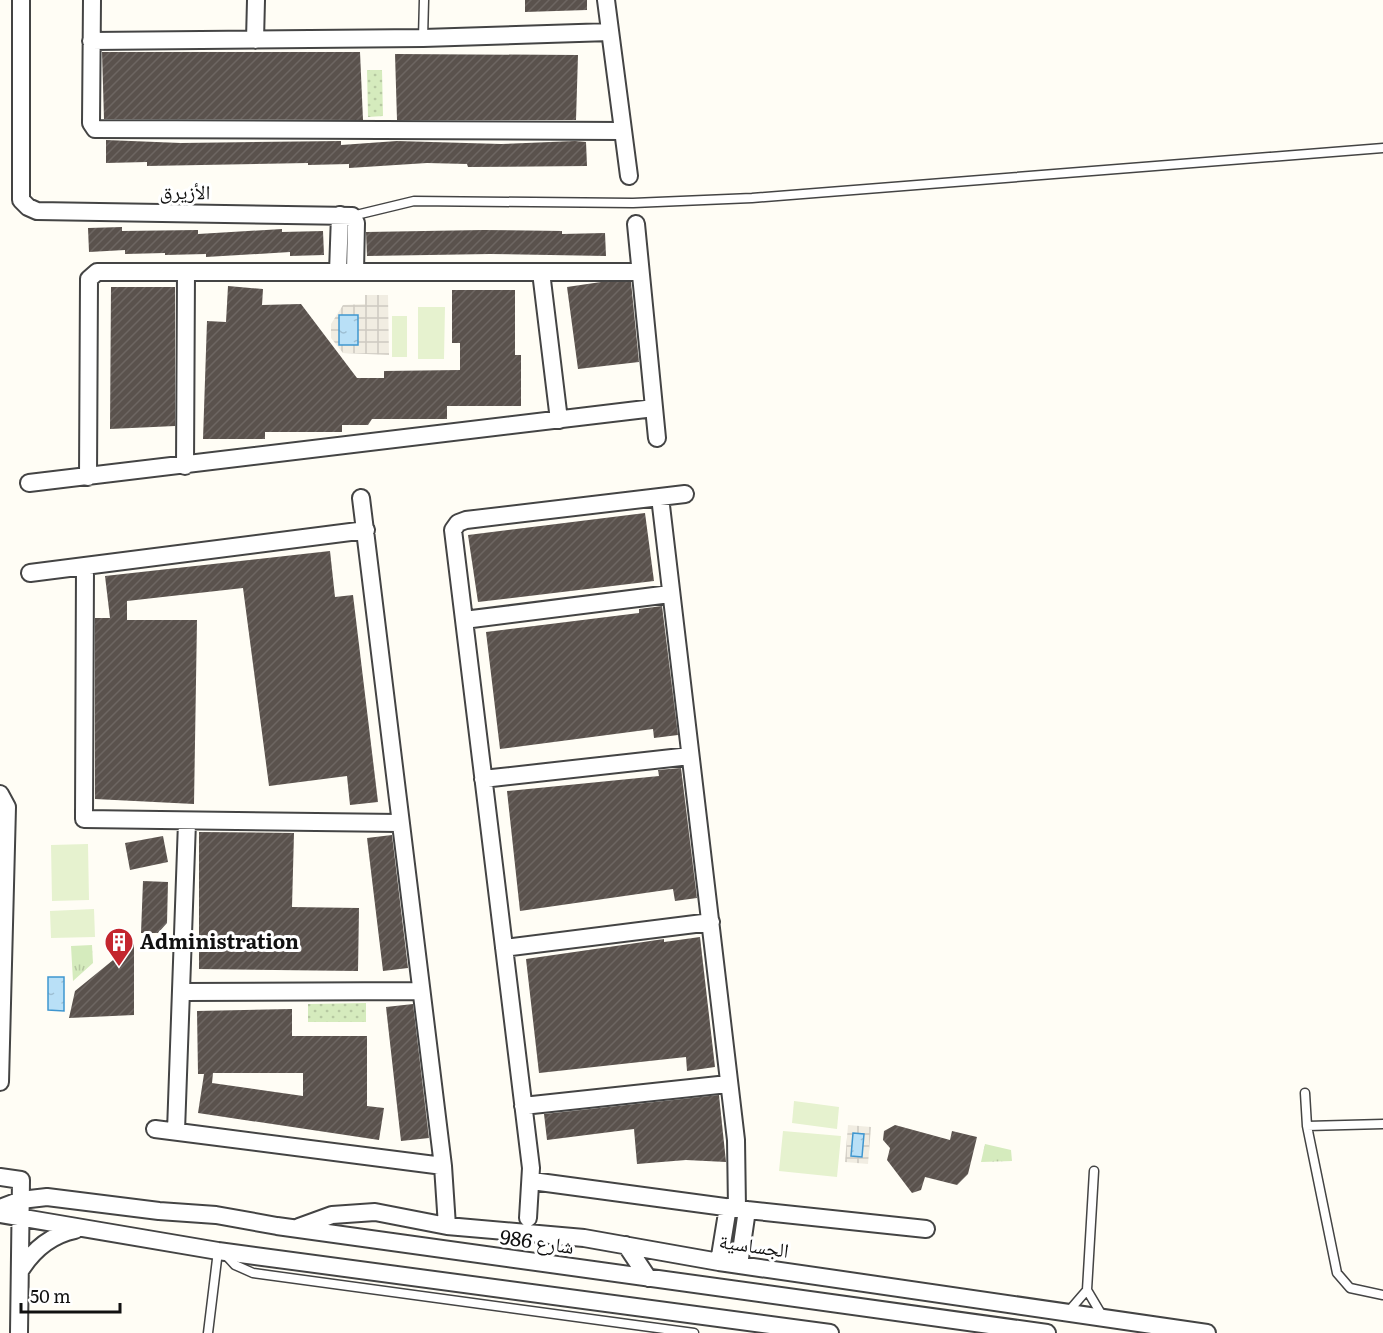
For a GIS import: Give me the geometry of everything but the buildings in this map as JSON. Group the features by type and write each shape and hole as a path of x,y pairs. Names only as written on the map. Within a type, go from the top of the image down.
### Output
{"street":[{"name":"الأزيرق","path":"21,0 21,200 37,211 346,216"},
{"path":"92,0 91,123 100,130 623,131"},
{"path":"255,40 256,0"},
{"path":"606,0 629,176"},
{"path":"91,41 423,38 610,32"},
{"path":"346,216 356,223 347,272"},
{"path":"636,224 657,438"},
{"path":"88,477 89,279 97,272 640,272"},
{"path":"185,466 186,272"},
{"path":"541,272 560,420"},
{"path":"29,483 654,408"},
{"path":"528,1218 532,1181 453,530 458,523 466,520 685,494"},
{"path":"660,497 736,1140 739,1265"},
{"path":"361,498 399,823 443,1166 447,1226"},
{"path":"30,573 366,530"},
{"path":"85,566 84,819 399,823"},
{"path":"464,620 670,594"},
{"path":"483,779 690,756"},
{"path":"0,1082 4,800"},
{"path":"176,1131 187,822"},
{"path":"504,948 711,922"},
{"path":"181,992 420,991"},
{"path":"523,1106 728,1084"},
{"path":"155,1129 443,1166"},
{"path":"0,1177 21,1180 19,1333"},
{"path":"532,1181 737,1208 926,1229"},
{"name":"شارع 986","path":"0,1208 21,1200 56,1198 159,1211 216,1215 1047,1333"},
{"path":"719,1262 737,1208"},
{"name":"الجساسية","path":"297,1228 332,1215 360,1211 388,1214 447,1226 626,1245 739,1265 928,1285 1067,1314 1207,1333"},
{"path":"0,1214 221,1252 830,1333"},
{"path":"20,1271 33,1253 50,1240 81,1229"},
{"path":"626,1245 648,1278"}],"lane":[{"path":"423,38 424,0"},
{"path":"346,216 414,201 633,203 752,198 1383,148"},
{"path":"1305,1093 1307,1126 1337,1273 1350,1288 1383,1295"},
{"path":"1307,1126 1383,1124"},
{"path":"1094,1171 1087,1290 1103,1318"},
{"path":"208,1333 221,1252"},
{"path":"221,1252 235,1265 253,1273 694,1333"},
{"path":"1067,1314 1087,1290"}],"green space":[{"path":"367,70 382,70 383,116 368,117"},
{"path":"418,307 445,307 444,359 418,359"},
{"path":"392,316 407,316 407,357 392,357"},
{"path":"88,844 89,900 52,901 51,845"},
{"path":"94,909 95,937 51,938 50,911"},
{"path":"92,945 93,963 73,981 71,946"},
{"path":"366,1003 366,1022 308,1022 308,1004"},
{"path":"794,1101 839,1107 837,1129 792,1123"},
{"path":"783,1131 841,1136 837,1177 779,1171"},
{"path":"985,1144 1011,1150 1012,1161 981,1162"}],"shaded area":[{"path":"365,295 388,295 389,355 343,353 331,338 331,324 343,305 365,304"},
{"path":"848,1125 871,1127 868,1164 845,1162"}],"water":[{"path":"339,315 358,315 358,345 339,345"},
{"path":"48,977 64,977 64,1011 48,1010"},
{"path":"853,1133 864,1134 862,1157 851,1156"}],"place":[{"name":"Administration","path":"119,968"}]}
